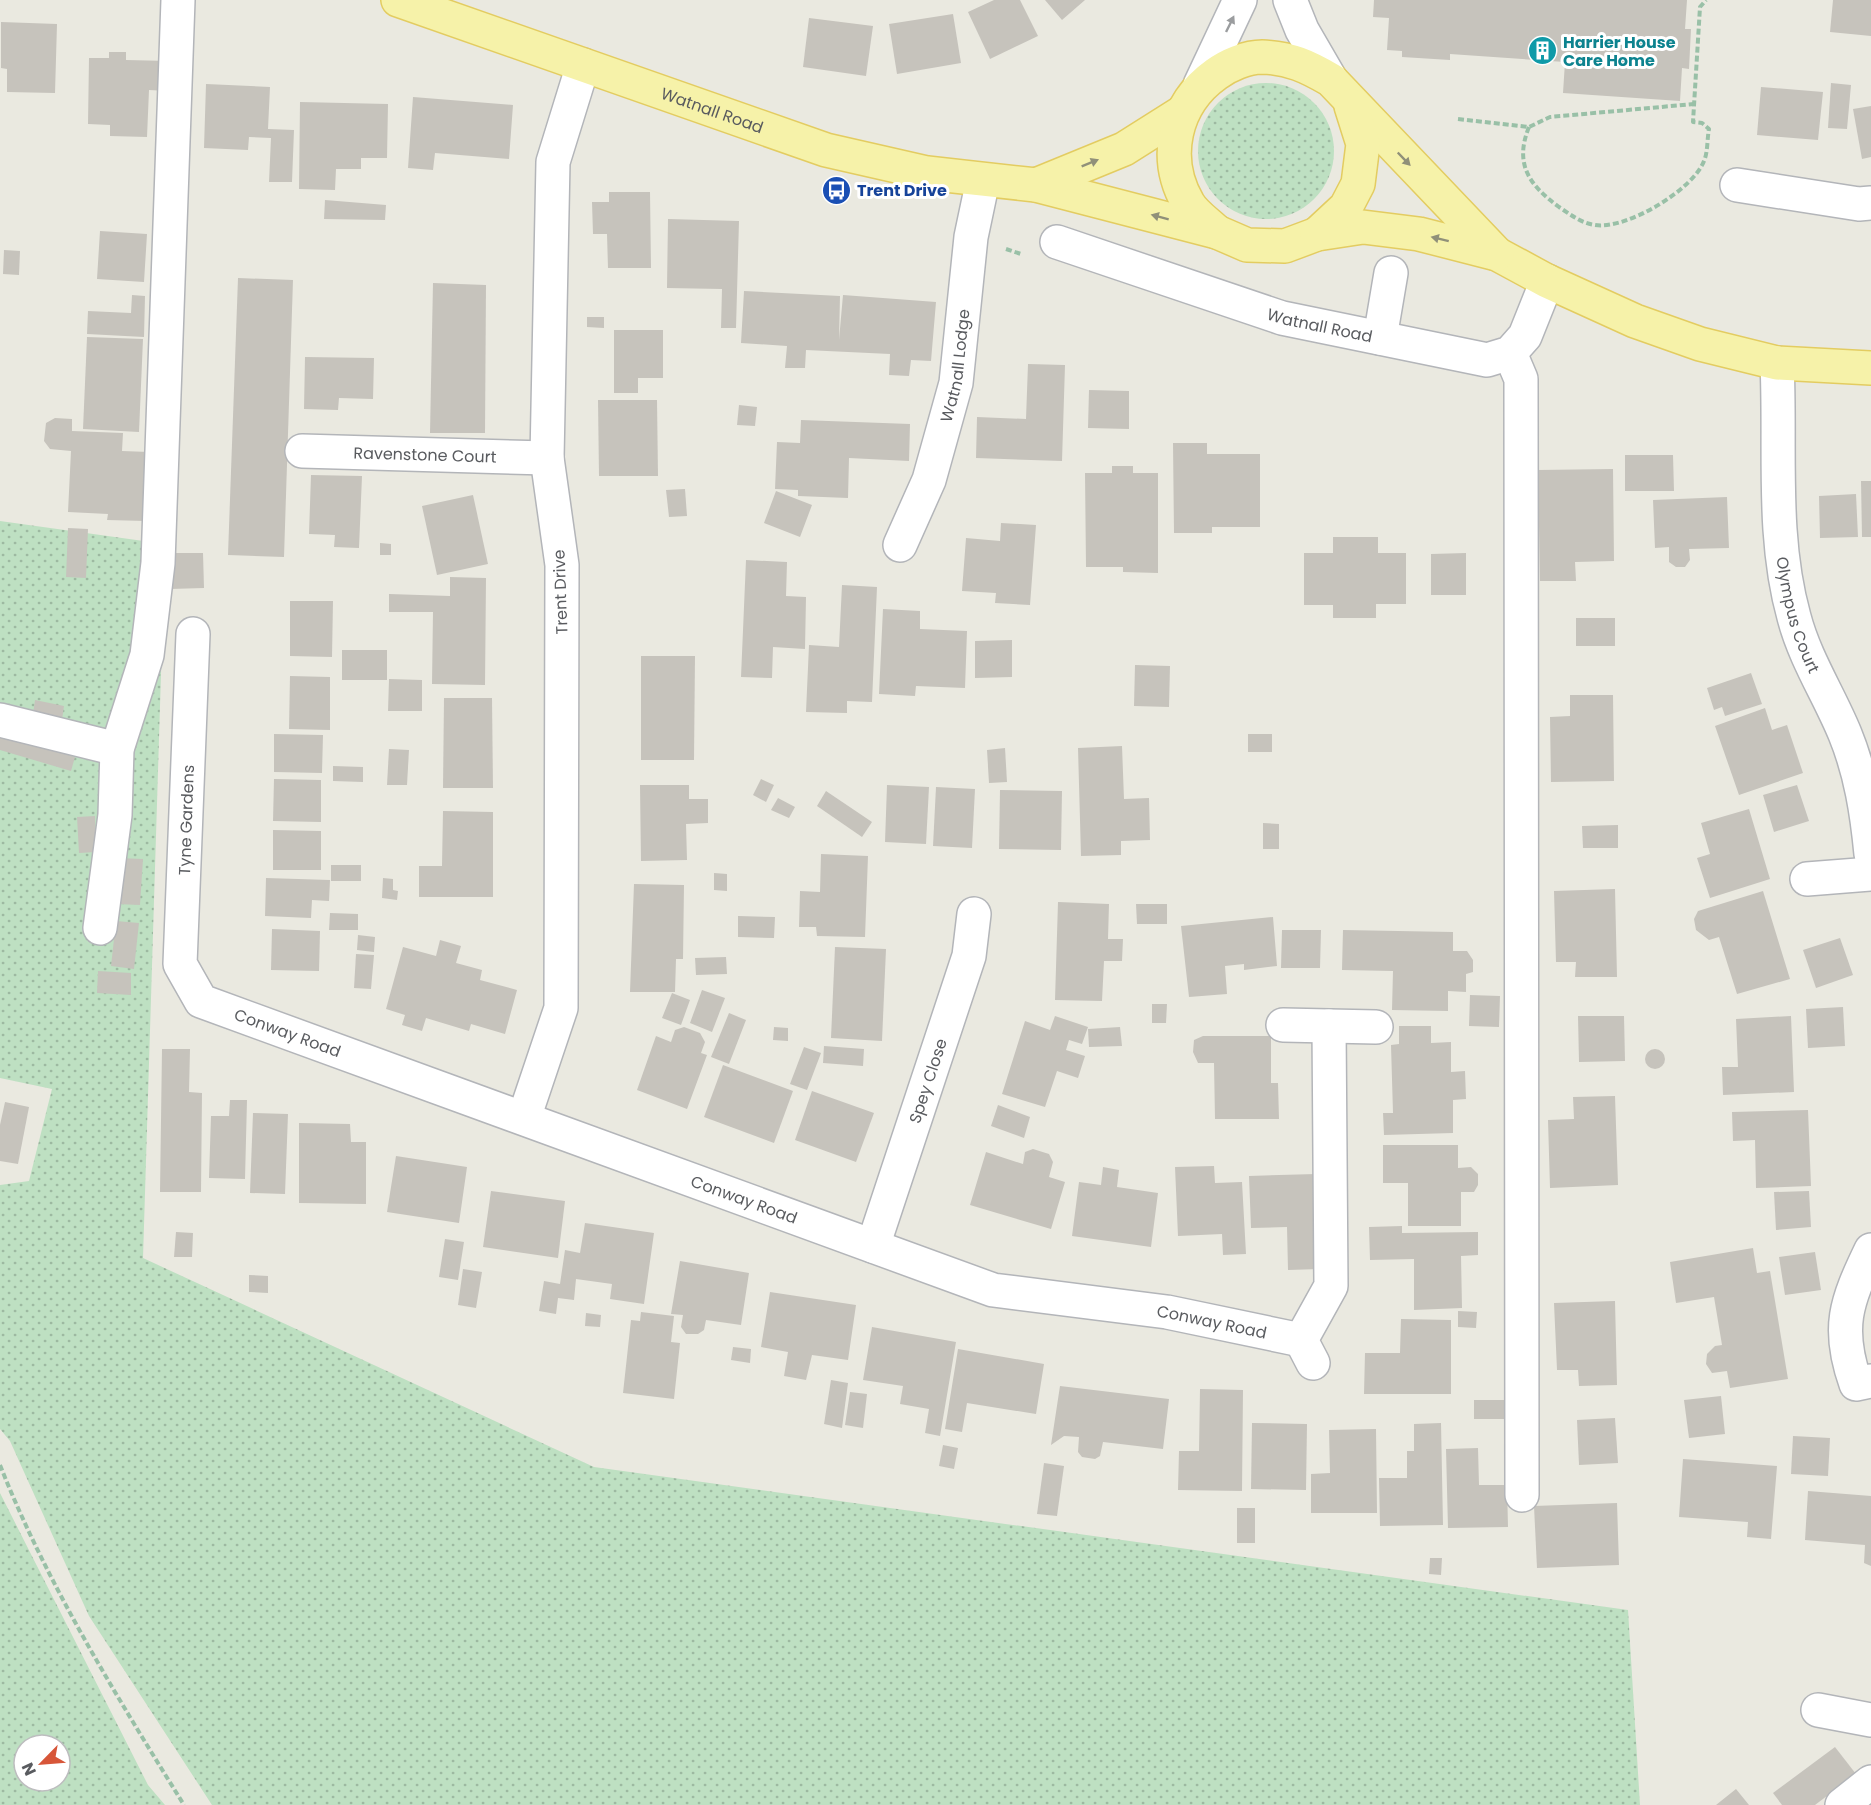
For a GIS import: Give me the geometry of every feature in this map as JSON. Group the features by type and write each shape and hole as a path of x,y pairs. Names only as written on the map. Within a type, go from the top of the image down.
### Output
{"main road":[{"name":"Watnall Road","path":"398,0 826,150 927,173 1036,185 1217,232 1247,245 1285,246 1317,234 1364,227 1419,234 1497,254 1547,281 1657,329 1700,344 1777,363 1871,368"},
{"name":"Watnall Road","path":"1217,232 1189,205 1177,178 1173,148 1181,113 1200,86 1228,65 1260,57 1298,62 1340,91 1497,254"},
{"name":"Watnall Road","path":"1317,234 1346,207 1358,184 1363,144 1340,91"},
{"name":"Watnall Road","path":"1036,185 1124,149 1181,113"}],"street":[{"path":"100,927 115,815 117,748 147,655 158,563 178,0"},
{"path":"1200,86 1240,0"},
{"path":"1290,0 1302,30 1340,91"},
{"name":"Trent Drive","path":"524,1118 561,1008 562,565 547,458 553,162 583,65"},
{"name":"Watnall Lodge","path":"900,545 929,480 956,383 971,237 983,180"},
{"path":"1737,185 1865,204"},
{"name":"Watnall Road","path":"1057,242 1282,318 1487,360 1510,353"},
{"path":"1380,338 1391,273"},
{"path":"1522,1495 1521,379 1510,353 1525,336 1547,281"},
{"name":"Olympus Court","path":"1777,363 1781,557 1794,618 1812,666 1846,735 1862,789 1871,854"},
{"name":"Ravenstone Court","path":"302,451 547,458"},
{"name":"Tyne Gardens","path":"193,634 180,964 201,1001"},
{"path":"0,720 117,748"},
{"path":"1807,879 1871,874"},
{"name":"Spey Close","path":"873,1246 969,956 974,914"},
{"name":"Conway Road","path":"201,1001 993,1290 1167,1312 1307,1352 1331,1286 1329,1026"},
{"path":"1282,1024 1376,1027"},
{"path":"1871,1250 1850,1293 1844,1327 1847,1358 1856,1384 1871,1381"},
{"path":"1818,1710 1871,1720"},
{"path":"1842,1805 1871,1782"}],"path":[{"path":"1529,127 1522,144 1523,161 1539,193 1578,220 1596,226 1618,225 1680,192 1704,161 1709,129 1702,123 1693,122 1700,7 1706,0"},
{"path":"1458,119 1529,127 1550,117 1694,104"},
{"path":"971,237 1039,260 1057,242"},
{"path":"0,1465 17,1507 114,1692 184,1805"}],"green space":[{"path":"1266,83 1292,88 1304,94 1314,103 1323,113 1329,125 1334,151 1329,177 1323,189 1314,199 1304,208 1292,214 1266,219 1240,214 1228,208 1218,199 1209,189 1203,177 1198,151 1203,125 1209,113 1218,103 1228,94 1240,88"},
{"path":"0,521 165,544 143,1258 594,1467 1628,1610 1640,1805 212,1805 89,1616 10,1441 0,1429 0,1185 29,1181 52,1089 0,1078"},
{"path":"0,1493 148,1785 165,1805 0,1805"}],"building":[{"path":"994,0 1020,0 1038,36 990,59 968,12"},
{"path":"1045,0 1085,0 1062,20"},
{"name":"Harrier House Care Home","path":"1374,0 1687,0 1685,29 1691,29 1689,69 1682,68 1680,101 1563,93 1565,62 1450,54 1450,60 1402,57 1402,51 1387,50 1389,18 1373,17"},
{"path":"1833,0 1871,0 1871,36 1830,32"},
{"path":"953,14 961,63 897,74 889,24"},
{"path":"809,18 873,26 866,76 803,67"},
{"path":"1,22 57,24 55,93 7,92 7,69 1,68"},
{"path":"109,52 126,52 126,60 169,61 168,91 149,90 147,137 110,136 110,125 88,124 89,58 109,58"},
{"path":"1831,83 1851,85 1847,129 1828,128"},
{"path":"206,84 270,87 268,129 294,130 292,182 269,182 271,138 249,137 248,150 204,148"},
{"path":"1761,87 1823,92 1818,140 1757,135"},
{"path":"413,97 513,105 509,159 435,153 433,170 408,168"},
{"path":"300,102 388,104 387,158 361,158 361,169 336,169 335,190 299,189"},
{"path":"1871,106 1871,157 1862,159 1853,109"},
{"path":"609,192 650,192 651,268 608,268 607,234 593,234 592,202 609,202"},
{"path":"325,200 386,205 385,220 324,219"},
{"path":"668,219 739,221 736,328 721,328 722,289 667,288"},
{"path":"100,231 147,234 144,282 97,279"},
{"path":"4,250 20,251 19,275 3,274"},
{"path":"238,278 293,280 284,557 228,555"},
{"path":"433,283 486,285 485,433 430,433"},
{"path":"744,291 840,296 839,340 843,295 936,302 931,361 911,360 909,376 889,375 890,354 806,350 805,368 785,368 787,346 741,343"},
{"path":"132,295 145,296 144,337 87,334 88,311 131,313"},
{"path":"587,317 604,317 604,328 587,327"},
{"path":"614,330 663,330 663,378 638,378 638,393 614,393"},
{"path":"87,337 143,339 139,432 83,429"},
{"path":"305,357 374,358 373,399 339,398 338,410 304,409"},
{"path":"1028,364 1065,365 1062,461 976,458 977,417 1026,419"},
{"path":"1089,390 1129,391 1129,429 1088,428"},
{"path":"598,400 657,400 658,476 599,476"},
{"path":"739,405 757,407 755,426 737,425"},
{"path":"55,418 72,419 72,431 123,433 122,451 149,452 146,521 107,520 108,514 68,512 71,451 50,449 44,441 46,423"},
{"path":"801,420 910,424 909,461 849,458 848,498 798,496 798,490 775,489 777,442 800,443"},
{"path":"1173,443 1207,443 1207,454 1260,454 1260,527 1212,527 1212,533 1174,533"},
{"path":"1625,455 1673,455 1674,491 1625,491"},
{"path":"1112,466 1133,466 1133,473 1158,473 1158,573 1123,572 1123,567 1086,567 1085,473 1112,473"},
{"path":"1613,469 1614,561 1575,562 1576,581 1540,581 1538,470"},
{"path":"311,475 362,476 359,548 334,547 335,535 309,534"},
{"path":"1861,481 1871,481 1871,537 1862,537"},
{"path":"685,489 687,516 669,517 666,490"},
{"path":"776,491 812,505 800,537 764,523"},
{"path":"1856,494 1858,537 1820,538 1819,496"},
{"path":"473,495 488,564 437,575 422,506"},
{"path":"1727,497 1729,548 1689,549 1690,560 1685,567 1676,567 1669,562 1669,547 1655,548 1653,500"},
{"path":"1001,523 1036,525 1030,605 995,603 996,593 962,591 966,538 1000,541"},
{"path":"68,528 88,529 86,578 66,577"},
{"path":"1333,537 1378,537 1378,553 1406,553 1406,604 1376,604 1376,618 1333,618 1333,605 1304,605 1304,553 1333,553"},
{"path":"380,543 391,544 391,555 380,555"},
{"path":"170,553 203,553 204,588 170,589"},
{"path":"1466,553 1466,595 1431,595 1431,554"},
{"path":"746,560 787,562 786,596 806,597 805,649 773,647 772,678 741,677"},
{"path":"450,577 486,578 485,685 432,684 433,612 389,612 389,594 450,596"},
{"path":"842,585 877,587 872,702 847,701 847,713 806,712 809,645 839,647"},
{"path":"290,601 333,601 332,657 290,656"},
{"path":"883,609 920,611 920,629 967,631 965,688 916,686 915,696 879,694"},
{"path":"1576,618 1615,618 1615,646 1576,646"},
{"path":"1012,640 1012,677 975,678 975,641"},
{"path":"342,650 387,650 387,680 342,680"},
{"path":"641,656 695,656 694,760 641,760"},
{"path":"1135,665 1170,666 1169,707 1134,706"},
{"path":"1751,673 1762,704 1725,716 1722,707 1714,710 1707,688"},
{"path":"290,676 330,677 330,730 289,729"},
{"path":"389,679 422,680 422,711 388,711"},
{"path":"1570,695 1613,695 1614,781 1551,782 1550,717 1570,716"},
{"path":"444,698 492,698 493,788 443,788"},
{"path":"35,700 64,706 62,720 33,714"},
{"path":"1765,708 1772,730 1787,725 1803,773 1739,795 1715,726"},
{"path":"274,734 323,735 322,773 274,772"},
{"path":"1248,734 1272,734 1272,752 1248,752"},
{"path":"0,735 75,757 71,771 0,750"},
{"path":"1122,746 1124,799 1149,798 1150,840 1121,841 1121,855 1081,856 1078,748"},
{"path":"1005,748 1007,782 989,783 987,750"},
{"path":"389,749 409,750 407,785 387,785"},
{"path":"333,766 363,767 363,782 333,781"},
{"path":"274,779 321,780 321,822 273,821"},
{"path":"761,779 774,785 766,802 753,795"},
{"path":"640,785 689,785 689,799 708,799 708,823 686,824 687,860 641,861"},
{"path":"887,785 929,787 926,844 885,842"},
{"path":"1797,785 1809,821 1774,832 1763,795"},
{"path":"936,787 975,789 972,848 933,846"},
{"path":"1000,790 1062,791 1061,850 999,849"},
{"path":"826,791 872,822 862,837 817,806"},
{"path":"778,798 795,807 789,818 771,810"},
{"path":"1749,809 1770,879 1710,898 1697,858 1710,854 1701,823"},
{"path":"443,811 493,812 493,897 419,897 419,866 442,866"},
{"path":"95,816 96,852 79,853 77,817"},
{"path":"1263,823 1279,824 1279,849 1263,849"},
{"path":"1618,825 1618,848 1583,848 1582,826"},
{"path":"273,830 321,831 321,870 273,870"},
{"path":"821,854 868,856 865,937 817,936 816,927 799,927 800,891 820,892"},
{"path":"118,858 143,859 140,905 116,904"},
{"path":"331,865 361,865 361,881 331,881"},
{"path":"714,873 727,874 727,891 714,890"},
{"path":"266,878 330,880 329,901 312,900 311,918 265,916"},
{"path":"383,878 393,879 393,890 398,891 397,900 382,898"},
{"path":"634,884 684,885 683,959 676,959 675,992 630,992"},
{"path":"1615,889 1617,977 1575,977 1576,962 1556,962 1554,891"},
{"path":"1763,891 1790,979 1737,994 1719,937 1709,940 1696,930 1694,919 1698,911"},
{"path":"1058,902 1109,904 1108,939 1123,939 1122,961 1104,961 1102,1001 1055,1000"},
{"path":"1136,904 1167,904 1167,924 1137,924"},
{"path":"330,913 358,914 358,930 329,930"},
{"path":"738,916 775,917 774,938 738,937"},
{"path":"1273,917 1277,966 1244,970 1244,964 1225,966 1227,994 1189,997 1181,926"},
{"path":"116,921 139,923 134,969 111,966"},
{"path":"272,929 320,931 319,971 271,970"},
{"path":"1282,930 1321,930 1320,968 1281,968"},
{"path":"1343,930 1453,932 1453,951 1467,951 1473,960 1473,972 1466,974 1466,992 1448,991 1448,1011 1392,1010 1393,971 1342,970"},
{"path":"358,935 375,937 374,952 357,950"},
{"path":"1840,938 1853,975 1816,988 1803,950"},
{"path":"440,940 461,946 456,963 482,970 480,980 517,990 505,1034 471,1024 469,1031 426,1018 422,1031 402,1025 405,1015 386,1009 403,947 436,956"},
{"path":"835,947 886,949 882,1041 831,1038"},
{"path":"356,954 374,955 371,989 354,988"},
{"path":"726,957 727,974 696,975 695,958"},
{"path":"98,971 131,973 131,995 97,993"},
{"path":"702,990 725,998 712,1032 690,1023"},
{"path":"672,993 690,1000 681,1025 662,1018"},
{"path":"1470,995 1500,996 1499,1027 1469,1026"},
{"path":"1152,1004 1167,1004 1166,1023 1152,1023"},
{"path":"1843,1007 1845,1046 1808,1048 1806,1009"},
{"path":"729,1013 746,1020 729,1064 711,1057"},
{"path":"1055,1016 1088,1027 1082,1044 1069,1040 1066,1050 1085,1056 1078,1078 1057,1071 1045,1107 1002,1094 1025,1021 1050,1030"},
{"path":"1578,1016 1624,1016 1625,1061 1579,1062"},
{"path":"1791,1016 1794,1092 1723,1095 1722,1067 1738,1067 1736,1019"},
{"path":"1399,1026 1431,1026 1431,1043 1451,1042 1451,1072 1465,1071 1466,1099 1453,1100 1453,1133 1384,1135 1383,1113 1393,1113 1391,1045 1399,1044"},
{"path":"684,1027 700,1033 705,1042 701,1053 707,1055 687,1109 637,1090 656,1036 671,1042 675,1030"},
{"path":"774,1027 788,1028 788,1041 773,1040"},
{"path":"1120,1027 1122,1046 1089,1047 1088,1029"},
{"path":"1203,1036 1271,1036 1271,1083 1278,1083 1279,1119 1215,1119 1214,1063 1198,1063 1193,1052 1194,1040"},
{"path":"824,1046 864,1049 863,1066 823,1063"},
{"path":"804,1047 821,1053 807,1090 790,1084"},
{"path":"162,1049 190,1049 189,1092 202,1093 201,1192 160,1192"},
{"path":"1655,1049 1662,1052 1665,1059 1662,1066 1655,1069 1648,1066 1645,1059 1648,1052"},
{"path":"723,1065 793,1091 774,1143 704,1117"},
{"path":"812,1091 874,1113 856,1162 795,1140"},
{"path":"1615,1096 1618,1185 1550,1188 1548,1120 1574,1119 1573,1097"},
{"path":"230,1100 247,1100 245,1179 209,1178 211,1116 229,1116"},
{"path":"5,1102 29,1107 18,1164 0,1161 0,1125"},
{"path":"998,1105 1030,1117 1024,1138 991,1126"},
{"path":"1808,1110 1811,1186 1756,1188 1755,1140 1733,1141 1732,1112"},
{"path":"253,1113 288,1114 285,1194 250,1193"},
{"path":"299,1123 350,1124 351,1142 366,1142 366,1204 299,1203"},
{"path":"1383,1145 1458,1145 1458,1168 1471,1167 1478,1174 1478,1185 1474,1192 1461,1192 1461,1226 1408,1226 1408,1183 1383,1183"},
{"path":"1033,1149 1049,1154 1053,1162 1049,1177 1065,1182 1051,1229 970,1205 986,1152 1023,1164 1025,1152"},
{"path":"396,1156 467,1167 459,1223 387,1212"},
{"path":"1214,1166 1215,1183 1242,1182 1246,1254 1223,1255 1222,1234 1178,1236 1175,1167"},
{"path":"1103,1167 1119,1170 1117,1187 1158,1193 1151,1247 1072,1236 1079,1182 1101,1185"},
{"path":"1316,1174 1320,1269 1288,1270 1287,1227 1251,1228 1249,1176"},
{"path":"491,1191 565,1201 558,1258 483,1247"},
{"path":"1809,1191 1811,1227 1776,1230 1774,1192"},
{"path":"585,1223 654,1233 644,1304 610,1299 612,1284 576,1279 574,1300 558,1298 556,1314 539,1311 544,1281 560,1284 565,1250 580,1253"},
{"path":"1402,1226 1402,1233 1478,1232 1478,1255 1461,1256 1462,1308 1414,1310 1414,1259 1370,1260 1369,1227"},
{"path":"176,1232 193,1233 192,1257 174,1257"},
{"path":"445,1239 464,1242 458,1280 439,1277"},
{"path":"1753,1248 1757,1273 1770,1271 1788,1379 1730,1388 1727,1371 1712,1373 1706,1364 1707,1354 1715,1346 1722,1345 1714,1297 1676,1303 1670,1262"},
{"path":"1815,1252 1821,1290 1785,1295 1779,1257"},
{"path":"680,1261 749,1273 741,1325 706,1320 704,1330 698,1334 686,1334 681,1327 683,1315 671,1314"},
{"path":"463,1269 482,1272 476,1308 458,1305"},
{"path":"249,1275 268,1276 268,1293 249,1292"},
{"path":"770,1292 856,1305 848,1360 812,1355 806,1380 784,1376 788,1352 761,1347"},
{"path":"1615,1301 1617,1385 1579,1386 1578,1370 1557,1370 1554,1303"},
{"path":"1458,1311 1477,1312 1476,1328 1458,1327"},
{"path":"641,1312 674,1316 671,1342 680,1343 674,1399 623,1393 631,1320 640,1321"},
{"path":"586,1313 601,1315 600,1327 585,1326"},
{"path":"1401,1319 1451,1320 1451,1394 1364,1394 1365,1353 1400,1353"},
{"path":"872,1327 956,1342 940,1436 925,1433 929,1409 900,1404 903,1386 863,1380"},
{"path":"733,1347 751,1349 750,1363 731,1360"},
{"path":"958,1349 1044,1364 1036,1414 967,1403 962,1432 945,1429"},
{"path":"831,1380 848,1383 842,1428 824,1424"},
{"path":"1060,1386 1169,1399 1163,1449 1103,1442 1100,1456 1095,1459 1082,1457 1078,1452 1079,1437 1064,1436 1051,1445"},
{"path":"1200,1389 1243,1390 1242,1491 1178,1490 1179,1451 1199,1451"},
{"path":"850,1392 867,1394 863,1428 845,1425"},
{"path":"1721,1396 1725,1434 1689,1438 1684,1400"},
{"path":"1474,1400 1508,1400 1508,1419 1474,1419"},
{"path":"1615,1418 1618,1463 1579,1465 1577,1420"},
{"path":"1252,1423 1307,1424 1306,1490 1251,1489"},
{"path":"1441,1423 1443,1525 1380,1526 1379,1478 1407,1478 1407,1451 1414,1451 1414,1424"},
{"path":"1376,1429 1377,1513 1311,1513 1311,1474 1330,1473 1329,1430"},
{"path":"1793,1436 1830,1438 1828,1476 1791,1474"},
{"path":"943,1445 958,1448 954,1469 939,1466"},
{"path":"1478,1448 1479,1485 1507,1485 1508,1527 1448,1528 1446,1449"},
{"path":"1683,1459 1777,1466 1771,1539 1747,1537 1748,1522 1679,1517"},
{"path":"1044,1463 1064,1466 1057,1516 1037,1514"},
{"path":"1808,1491 1871,1496 1871,1566 1864,1563 1865,1545 1805,1540"},
{"path":"1617,1503 1619,1565 1537,1568 1534,1506"},
{"path":"1237,1508 1255,1508 1255,1543 1237,1543"},
{"path":"1430,1558 1442,1558 1441,1575 1429,1574"},
{"path":"1835,1747 1856,1774 1815,1805 1782,1805 1773,1793"},
{"path":"1736,1789 1749,1805 1716,1805"}],"place":[{"name":"Harrier House Care Home","path":"1542,51"},
{"name":"Trent Drive","path":"836,190"}]}
